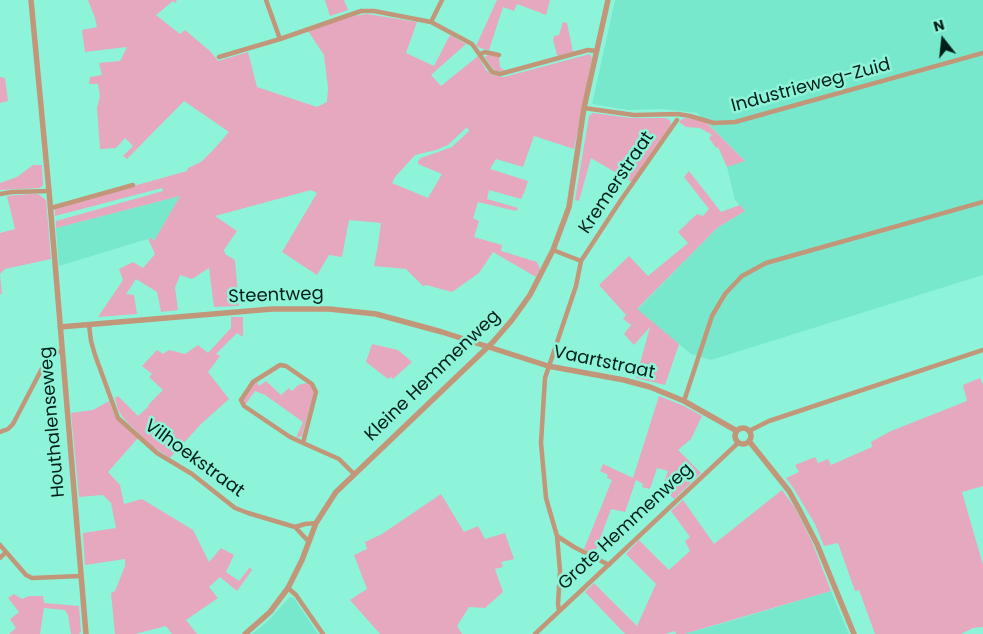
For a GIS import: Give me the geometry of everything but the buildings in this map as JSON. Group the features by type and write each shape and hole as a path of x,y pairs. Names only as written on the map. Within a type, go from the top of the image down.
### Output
{"street":[{"name":"Houthalenseweg","path":"31,0 86,634"},
{"path":"266,0 280,39"},
{"path":"431,22 442,0"},
{"name":"Kleine Hemmenweg","path":"245,634 270,612 288,588 296,574 316,523 336,492 488,347 512,320 526,300 553,250 569,207 584,108 608,0"},
{"path":"219,57 280,39 361,11 374,11 431,22 472,44 492,72 500,74 588,50 596,51"},
{"path":"480,54 486,52 499,55"},
{"name":"Industrieweg-Zuid","path":"584,108 634,115 678,114 714,122 735,122 983,53"},
{"name":"Kremerstraat","path":"559,611 560,571 558,536 546,498 540,443 545,378 576,286 582,261 621,200 677,120"},
{"path":"50,208 133,185"},
{"path":"0,194 49,191"},
{"path":"684,401 712,316 726,294 742,276 766,263 983,202"},
{"name":"Kremerstraat","path":"553,250 582,261"},
{"name":"Steentweg","path":"60,327 238,311 303,308 329,309 376,314 488,347"},
{"name":"Vilhoekstraat","path":"89,325 95,355 118,418 157,453 192,474 235,508 295,527 316,523"},
{"name":"Vaartstraat","path":"488,347 548,366 624,380 650,387 684,401 737,430"},
{"path":"749,431 769,421 983,350"},
{"path":"0,432 8,429 13,424 49,355 53,352 62,352"},
{"path":"304,443 316,394 315,389 312,384 286,366 280,365 253,382 241,400 244,406 290,437 336,457 354,474"},
{"path":"744,428 749,431 751,435 749,441 745,444 738,443 735,437 737,430 744,428"},
{"path":"749,441 779,478 799,508 817,544 854,634"},
{"name":"Grote Hemmenweg","path":"535,634 738,443"},
{"path":"295,527 309,542"},
{"path":"558,536 574,547 609,565"},
{"path":"0,545 26,576 32,578 81,576"},
{"path":"0,558 6,552"},
{"path":"288,588 296,595 323,634"}],"shaded area":[{"path":"88,0 177,0 175,3 173,1 156,15 180,34 185,30 211,52 218,61 248,52 257,87 317,107 327,102 328,88 324,55 308,31 353,16 367,14 417,22 406,53 434,66 450,35 466,44 431,75 441,86 478,56 486,70 492,75 504,77 590,54 592,58 574,149 534,136 523,167 496,159 490,169 528,181 524,193 521,199 489,190 487,199 518,208 516,211 478,202 473,218 479,221 474,237 502,245 501,251 537,262 540,269 536,277 493,252 479,273 452,292 426,285 423,286 406,269 374,266 381,223 349,220 342,257 329,255 317,275 282,252 317,193 311,190 215,216 237,231 224,250 225,254 235,260 239,306 214,307 209,268 192,279 180,275 175,288 178,310 161,312 157,292 136,279 126,294 134,295 137,314 98,317 123,280 119,269 133,262 143,268 155,254 148,239 151,238 154,241 180,196 56,228 56,221 163,191 162,188 55,216 55,208 187,171 188,168 201,162 229,132 184,101 127,159 123,156 133,146 125,138 116,148 100,149 97,108 100,96 98,84 89,84 90,77 102,75 99,63 120,61 127,47 85,52 82,30 97,27","holes":["467,127 469,131 452,147 421,158 418,161 418,164 442,174 428,198 392,183 415,155 448,145"]},
{"path":"325,0 344,0 348,10 330,16"},
{"path":"497,0 550,0 546,15 517,4 514,11 503,7 489,50 483,49 476,46"},
{"path":"615,0 983,0 983,275 711,360 691,354 637,310 717,228 745,211 735,200 727,167 744,160 697,113 662,109 628,110 592,104"},
{"path":"563,22 567,23 573,52 558,56 553,40 554,36 559,35"},
{"path":"489,54 499,57 500,67 505,71 493,69 485,57"},
{"path":"0,77 5,78 8,101 0,103"},
{"path":"593,113 631,118 665,118 670,120 671,126 632,182 591,158 579,201 575,200 589,116"},
{"path":"687,118 706,122 745,161 727,167 718,147 716,148 709,138 712,135 700,128 686,127 679,122"},
{"path":"33,165 42,165 43,185 40,188 0,190 0,183 17,177"},
{"path":"689,171 721,212 740,205 745,211 717,228 637,309 679,344 665,385 636,378 650,327 634,345 624,334 631,325 623,319 626,315 599,285 629,256 648,276 688,243 678,232 697,214 703,216 709,209 684,177"},
{"path":"38,194 46,200 51,259 5,269 0,274 0,233 15,229 7,196"},
{"path":"180,196 154,241 151,238 59,266 56,228"},
{"path":"0,274 2,294 0,294"},
{"path":"231,317 243,317 243,337 237,333 216,354 220,356 208,372 229,399 201,424 170,458 152,446 125,420 118,410 115,398 118,396 138,416 163,390 149,377 152,374 142,366 157,350 163,354 169,350 185,354 198,345 208,353 231,328"},
{"path":"372,344 398,350 412,362 393,379 391,377 388,379 366,362"},
{"path":"980,378 983,385 983,486 962,492 983,565 983,627 973,628 961,634 875,634 859,590 855,591 838,543 824,546 815,524 786,478 799,472 795,465 815,457 818,463 828,459 831,465 872,447 871,442 891,431 967,401 963,385"},
{"path":"266,381 281,395 289,388 292,391 298,385 307,383 312,387 314,392 302,436 296,438 303,422 265,395 255,391 245,405 243,401 253,385 257,382 259,386"},
{"path":"659,396 702,416 691,439 678,450 701,473 674,499 662,487 668,471 657,468 650,489 642,487 643,484 636,480 625,512 611,509 594,555 584,549 612,480 607,478 608,475 600,471 603,464 633,478"},
{"path":"109,401 116,419 138,438 108,472 120,485 124,504 142,499 193,530 209,562 221,548 234,555 226,572 239,581 250,567 252,570 237,591 220,577 209,587 218,598 186,620 197,634 172,634 166,626 135,634 115,634 111,593 115,591 125,566 125,559 85,565 83,533 116,528 111,503 103,495 79,497 71,413 93,410"},
{"path":"782,490 795,508 812,542 831,591 684,634 676,634 675,631 665,634 625,634 585,592 594,583 637,626 656,584 626,554 639,540 669,570 690,551 685,541 690,537 671,511 683,500 714,544"},
{"path":"441,494 464,532 478,526 485,539 505,533 514,559 501,562 503,567 495,569 503,592 485,608 469,607 457,626 462,634 380,634 350,600 367,589 354,555 367,549 365,542 382,534"},
{"path":"831,591 849,634 684,634 731,621"},
{"path":"14,594 22,599 29,596 43,596 44,603 79,606 81,632 79,634 71,634 68,615 65,610 44,608 40,634 9,634 16,628 10,619 19,612 8,598"},
{"path":"290,597 294,598 318,634 252,634 268,621"}]}
